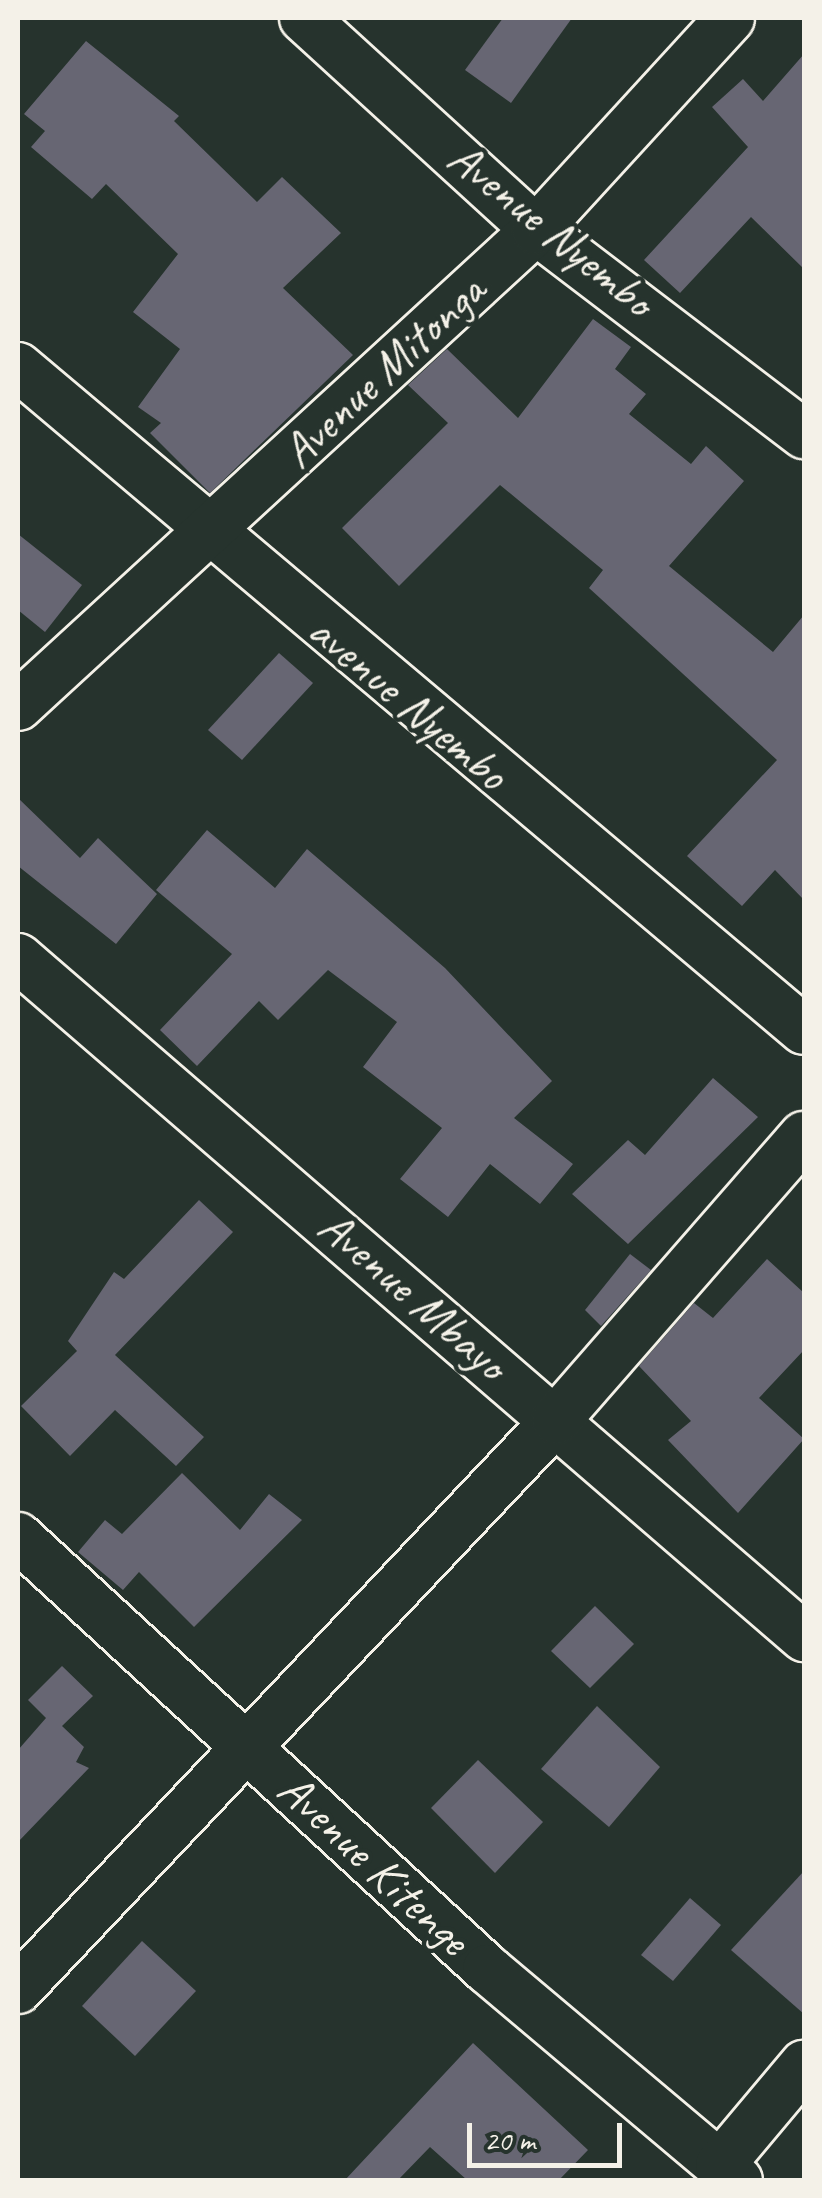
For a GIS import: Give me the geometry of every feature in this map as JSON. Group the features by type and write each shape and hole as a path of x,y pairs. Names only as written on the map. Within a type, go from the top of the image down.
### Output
{"street":[{"name":"Avenue Nyembo","path":"304,18 536,230 804,434"},
{"name":"Avenue Mitonga","path":"18,706 536,230 730,18"},
{"name":"avenue Nyembo","path":"18,366 206,535 804,1030"},
{"name":"Avenue Mbayo","path":"18,958 804,1637"},
{"path":"18,1989 245,1744 556,1420 804,1136"},
{"name":"Avenue Kitenge","path":"18,1538 487,1968 729,2173"},
{"path":"729,2173 804,2065"}],"building":[{"path":"503,18 572,18 511,103 465,70"},
{"path":"86,41 179,116 174,121 257,202 282,177 341,233 283,288 353,355 210,493 150,433 161,423 138,407 180,349 133,312 178,254 106,184 92,199 31,147 45,131 24,114"},
{"path":"804,54 804,269 751,217 680,293 644,260 748,147 712,107 743,79 763,101"},
{"path":"593,319 631,347 615,369 646,394 629,414 691,464 706,446 744,481 669,566 773,652 804,615 804,900 775,870 742,906 687,856 777,760 589,588 603,570 500,485 399,586 342,528 448,423 408,385 447,349 518,418"},
{"path":"18,534 82,585 45,632 18,610"},
{"path":"279,653 313,683 242,760 208,730"},
{"path":"18,798 80,858 98,838 157,894 116,944 18,866"},
{"path":"207,830 275,888 307,849 445,968 552,1081 514,1118 573,1164 540,1204 490,1164 448,1217 400,1179 442,1128 363,1067 397,1022 328,970 278,1020 259,1001 197,1066 160,1030 232,954 156,890"},
{"path":"713,1078 758,1117 628,1244 572,1194 628,1140 645,1155"},
{"path":"199,1200 233,1232 115,1355 204,1437 176,1466 115,1410 70,1456 21,1406 77,1351 68,1341 114,1272 124,1279"},
{"path":"630,1254 651,1270 601,1326 585,1310"},
{"path":"767,1259 804,1293 804,1350 759,1398 804,1439 738,1513 668,1440 691,1421 639,1366 694,1303 713,1318"},
{"path":"182,1473 240,1530 269,1494 302,1520 194,1627 139,1572 123,1590 78,1552 105,1520 122,1534"},
{"path":"595,1606 634,1644 590,1688 551,1651"},
{"path":"62,1666 93,1696 62,1726 84,1747 76,1762 89,1768 18,1842 18,1750 46,1718 28,1700"},
{"path":"597,1706 660,1767 609,1827 541,1769"},
{"path":"478,1760 543,1822 495,1873 431,1808"},
{"path":"804,1871 804,2014 731,1950"},
{"path":"690,1898 721,1925 673,1981 641,1955"},
{"path":"142,1941 196,1991 135,2056 82,2006"},
{"path":"473,2043 588,2150 559,2180 467,2180 430,2147 398,2180 345,2180"}]}
